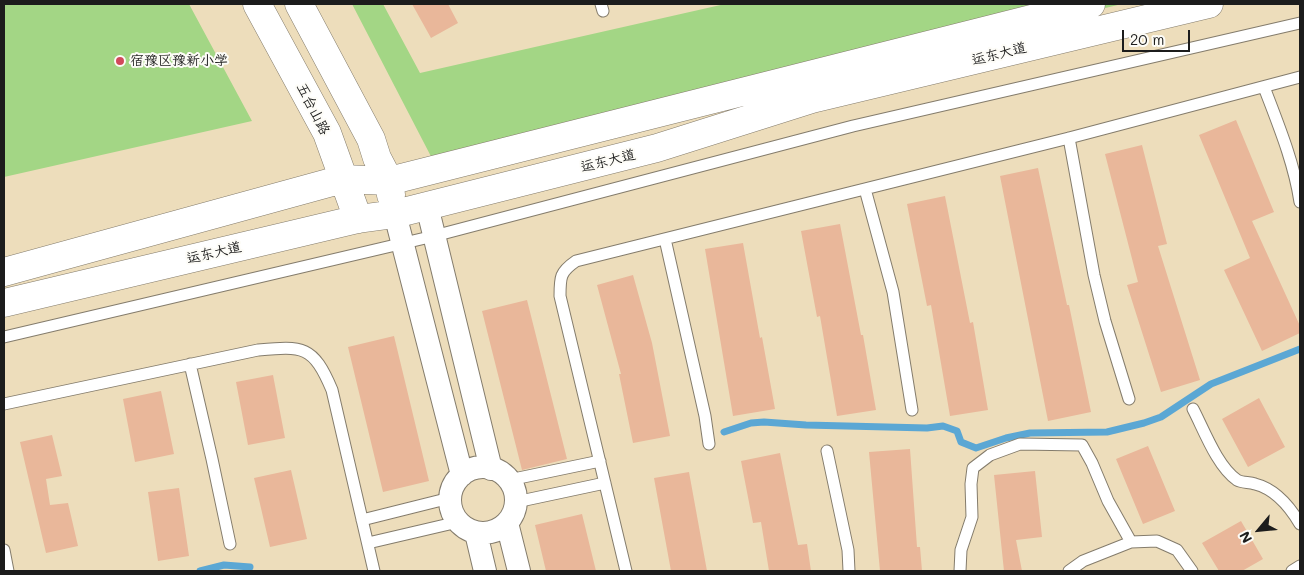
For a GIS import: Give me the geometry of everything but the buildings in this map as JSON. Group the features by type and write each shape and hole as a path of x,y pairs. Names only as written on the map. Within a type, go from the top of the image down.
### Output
{"main road":[{"name":"五台山路","path":"258,4 327,133 358,219"},
{"path":"299,4 371,139 377,158 389,181 395,214"},
{"name":"运东大道","path":"4,272 343,179 389,181 1091,4"},
{"name":"运东大道","path":"4,303 358,219 395,214 657,148 812,99 1209,4"}],"street":[{"path":"426,206 500,474 514,491 516,502 513,513 507,523 498,530 487,533 467,528"},
{"path":"395,214 462,475"},
{"path":"485,571 467,528 453,513 450,498 455,483 462,475 471,470 481,467 500,474"},
{"path":"507,523 519,571"}],"lane":[{"path":"4,337 434,236 853,126 1300,23"},
{"path":"626,571 560,296 560,280 564,269 576,261 1069,138 1300,77"},
{"path":"1264,87 1298,183 1300,202"},
{"path":"1069,138 1094,275 1105,321 1128,399"},
{"path":"865,189 893,292 912,410"},
{"path":"665,238 705,416 709,444"},
{"path":"4,404 258,350 289,347 307,352 319,363 332,390 374,571"},
{"path":"190,364 230,544"},
{"path":"1192,409 1228,472 1239,481 1256,484 1274,492 1295,515 1300,524"},
{"path":"960,571 961,550 972,517 971,484 974,468 990,456 1020,444 1082,445 1108,501 1130,542"},
{"path":"827,451 848,550 849,571"},
{"path":"500,474 600,460"},
{"path":"516,502 605,483"},
{"path":"362,520 450,498"},
{"path":"368,543 467,528"},
{"path":"1069,571 1084,561 1130,542 1157,540 1177,550 1192,571"},
{"path":"4,550 8,571"},
{"path":"1292,571 1300,566"}],"green space":[{"name":"宿豫区豫新小学","path":"4,4 189,4 252,121 4,177"},
{"path":"352,4 383,4 420,73 725,4 1122,4 437,168"}],"waterway":[{"path":"724,432 751,423 764,422 927,428 943,426 957,431 961,442 976,448 1006,438 1030,433 1107,432 1161,417 1211,384 1300,349"},
{"path":"200,571 224,565 250,567"}],"place":[{"name":"宿豫区豫新小学","path":"120,61"}]}
